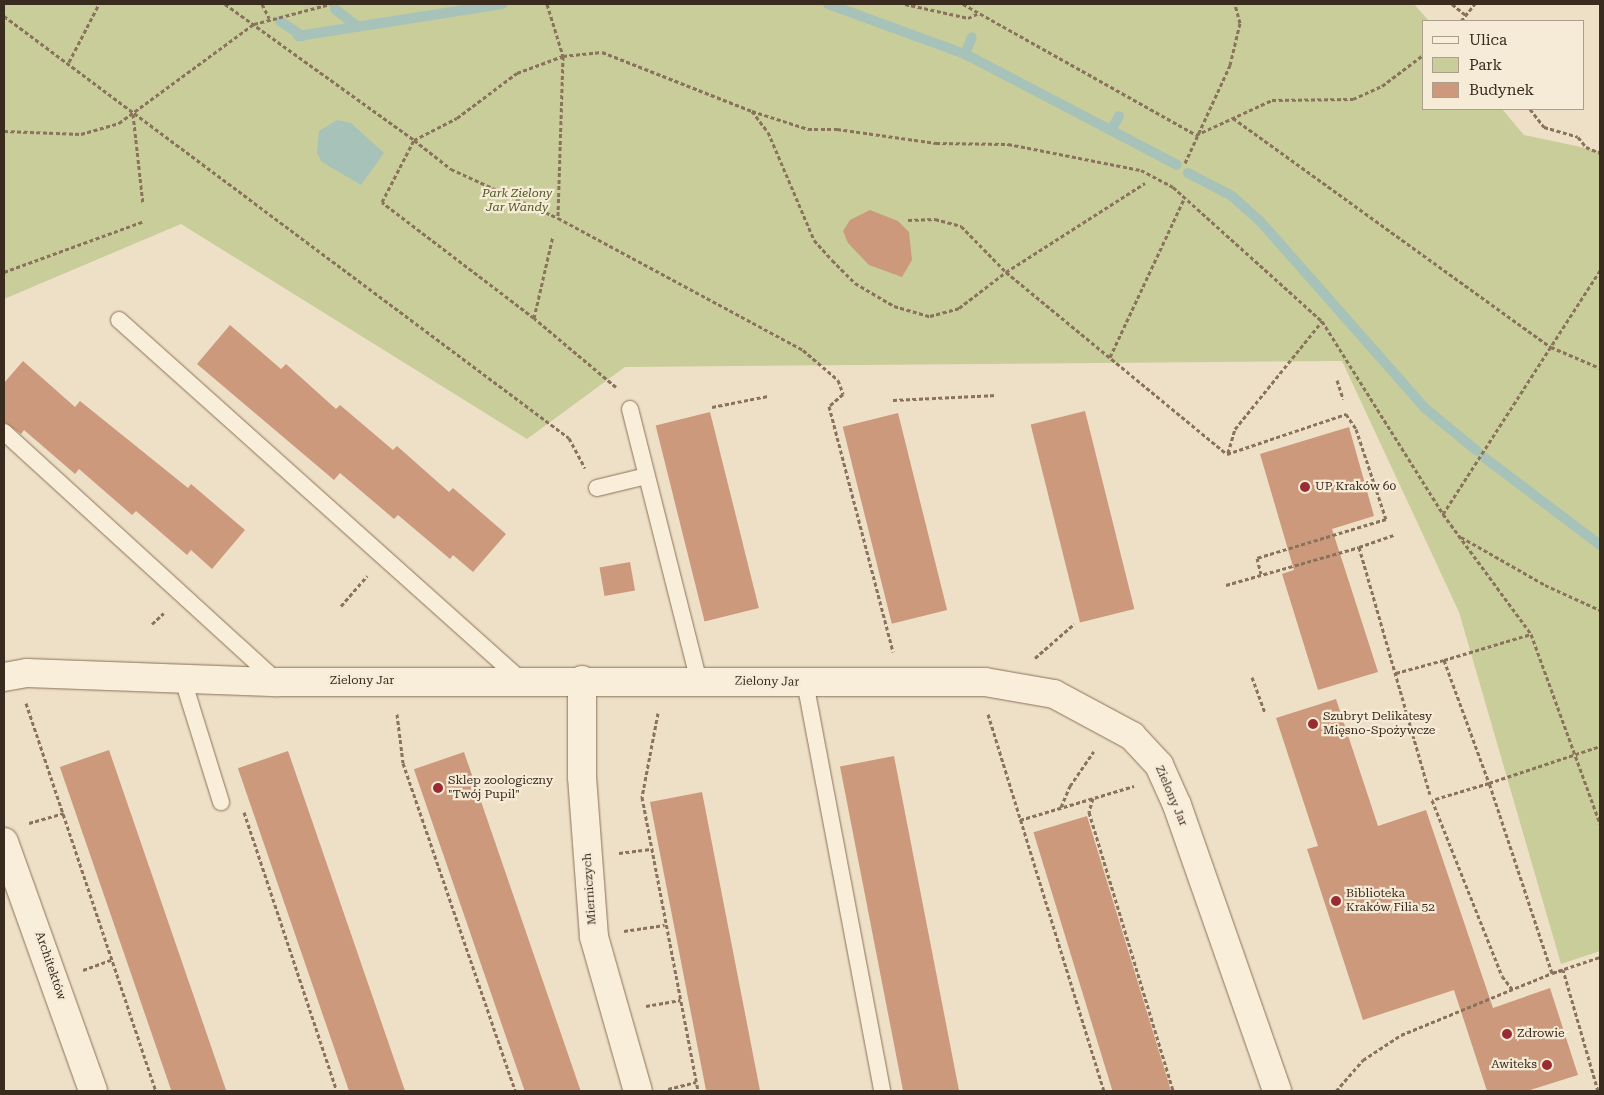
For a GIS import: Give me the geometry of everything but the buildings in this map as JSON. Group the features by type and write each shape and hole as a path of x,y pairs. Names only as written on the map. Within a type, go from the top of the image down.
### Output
{"street":[{"name":"Zielony Jar","path":"4,677 27,673 278,682 521,680 805,682 1020,686 1054,694 1132,736 1159,765 1177,805 1277,1091"},
{"name":"Mierniczych","path":"582,680 582,777 594,937 638,1091"},
{"name":"Architektów","path":"4,842 93,1091"}],"lane":[{"path":"119,320 521,680"},
{"path":"630,409 699,681"},
{"path":"4,432 278,682"},
{"path":"597,488 647,476"},
{"path":"183,680 221,802"},
{"path":"805,682 882,1091"}],"path":[{"path":"69,62 99,4"},
{"path":"225,4 414,140 451,169 558,218 802,350 838,380 843,394 830,406 894,654"},
{"path":"262,4 269,18"},
{"path":"4,131 81,134 119,123 254,24 269,18 330,4"},
{"path":"547,4 564,56 558,218"},
{"path":"906,4 968,18 977,14"},
{"path":"963,4 977,14 1196,135"},
{"path":"1185,163 1196,135 1230,65 1240,23 1235,4"},
{"path":"1452,4 1467,16"},
{"path":"1462,20 1475,4"},
{"path":"4,16 69,62 133,114 569,438 597,488"},
{"path":"630,409 618,389 534,318 382,202 414,140 457,118 517,73 564,56 602,52 752,111 808,129 837,129 936,143 1008,144 1141,170 1184,197 1322,321 1443,514 1530,634 1600,824"},
{"path":"1196,135 1272,100 1353,99 1382,86 1422,56"},
{"path":"1531,110 1544,127 1578,137 1586,147 1600,153"},
{"path":"752,111 768,132 814,240 855,283 894,306 930,316 959,308 1006,272 1145,183"},
{"path":"133,114 143,204"},
{"path":"1233,118 1551,347 1600,368"},
{"path":"1110,358 1184,197"},
{"path":"908,220 936,219 961,226 1006,272 1227,454"},
{"path":"4,272 144,221"},
{"path":"534,318 554,236"},
{"path":"1443,514 1600,270"},
{"path":"1227,454 1235,429 1322,321"},
{"path":"1337,380 1344,399"},
{"path":"893,400 997,395"},
{"path":"712,408 768,396"},
{"path":"1227,454 1346,414 1356,429 1386,519 1257,558 1261,575"},
{"path":"1226,585 1394,536"},
{"path":"1459,536 1545,585 1600,610"},
{"path":"1359,547 1430,794"},
{"path":"341,606 383,556"},
{"path":"1029,664 1074,624"},
{"path":"1396,673 1530,634"},
{"path":"1444,660 1489,783 1552,973"},
{"path":"1252,677 1265,713"},
{"path":"24,700 64,813 156,1091"},
{"path":"397,707 402,763 516,1091"},
{"path":"659,710 642,796 698,1091"},
{"path":"987,711 1104,1091"},
{"path":"1061,807 1070,786 1097,746"},
{"path":"1512,989 1502,976 1432,800 1576,756 1600,746"},
{"path":"1020,820 1137,785"},
{"path":"1093,798 1089,812 1173,1091"},
{"path":"243,810 337,1091"},
{"path":"38,820 64,813"},
{"path":"608,854 651,849"},
{"path":"617,932 665,925"},
{"path":"1336,1091 1363,1060 1401,1035 1552,973 1600,957"},
{"path":"90,968 113,959"},
{"path":"1552,973 1563,970 1598,1091"},
{"path":"642,1007 680,1000"},
{"path":"660,1091 696,1082"}],"green space":[{"name":"Park Zielony Jar Wandy","path":"4,4 1414,4 1428,20 1422,20 1422,110 1503,110 1524,135 1600,151 1600,951 1561,964 1459,612 1342,361 625,367 527,439 181,224 4,299"}],"water":[{"path":"337,120 351,123 384,153 361,185 322,162 317,153 319,131"}],"waterway":[{"path":"298,36 503,4"},
{"path":"828,4 965,54 1177,165"},
{"path":"335,9 358,27"},
{"path":"280,21 302,36"},
{"path":"965,54 972,37"},
{"path":"1111,130 1119,116"},
{"path":"1188,173 1232,196 1260,221 1426,409 1477,451"},
{"path":"1485,458 1600,545"}],"place":[{"name":"UP Kraków 60","path":"1305,487"},
{"name":"Szubryt Delikatesy Mięsno-Spożywcze","path":"1313,724"},
{"name":"Sklep zoologiczny \"Twój Pupil\"","path":"438,788"},
{"name":"Biblioteka Kraków Filia 52","path":"1336,901"},
{"name":"Zdrowie","path":"1507,1034"},
{"name":"Awiteks","path":"1547,1065"}]}
